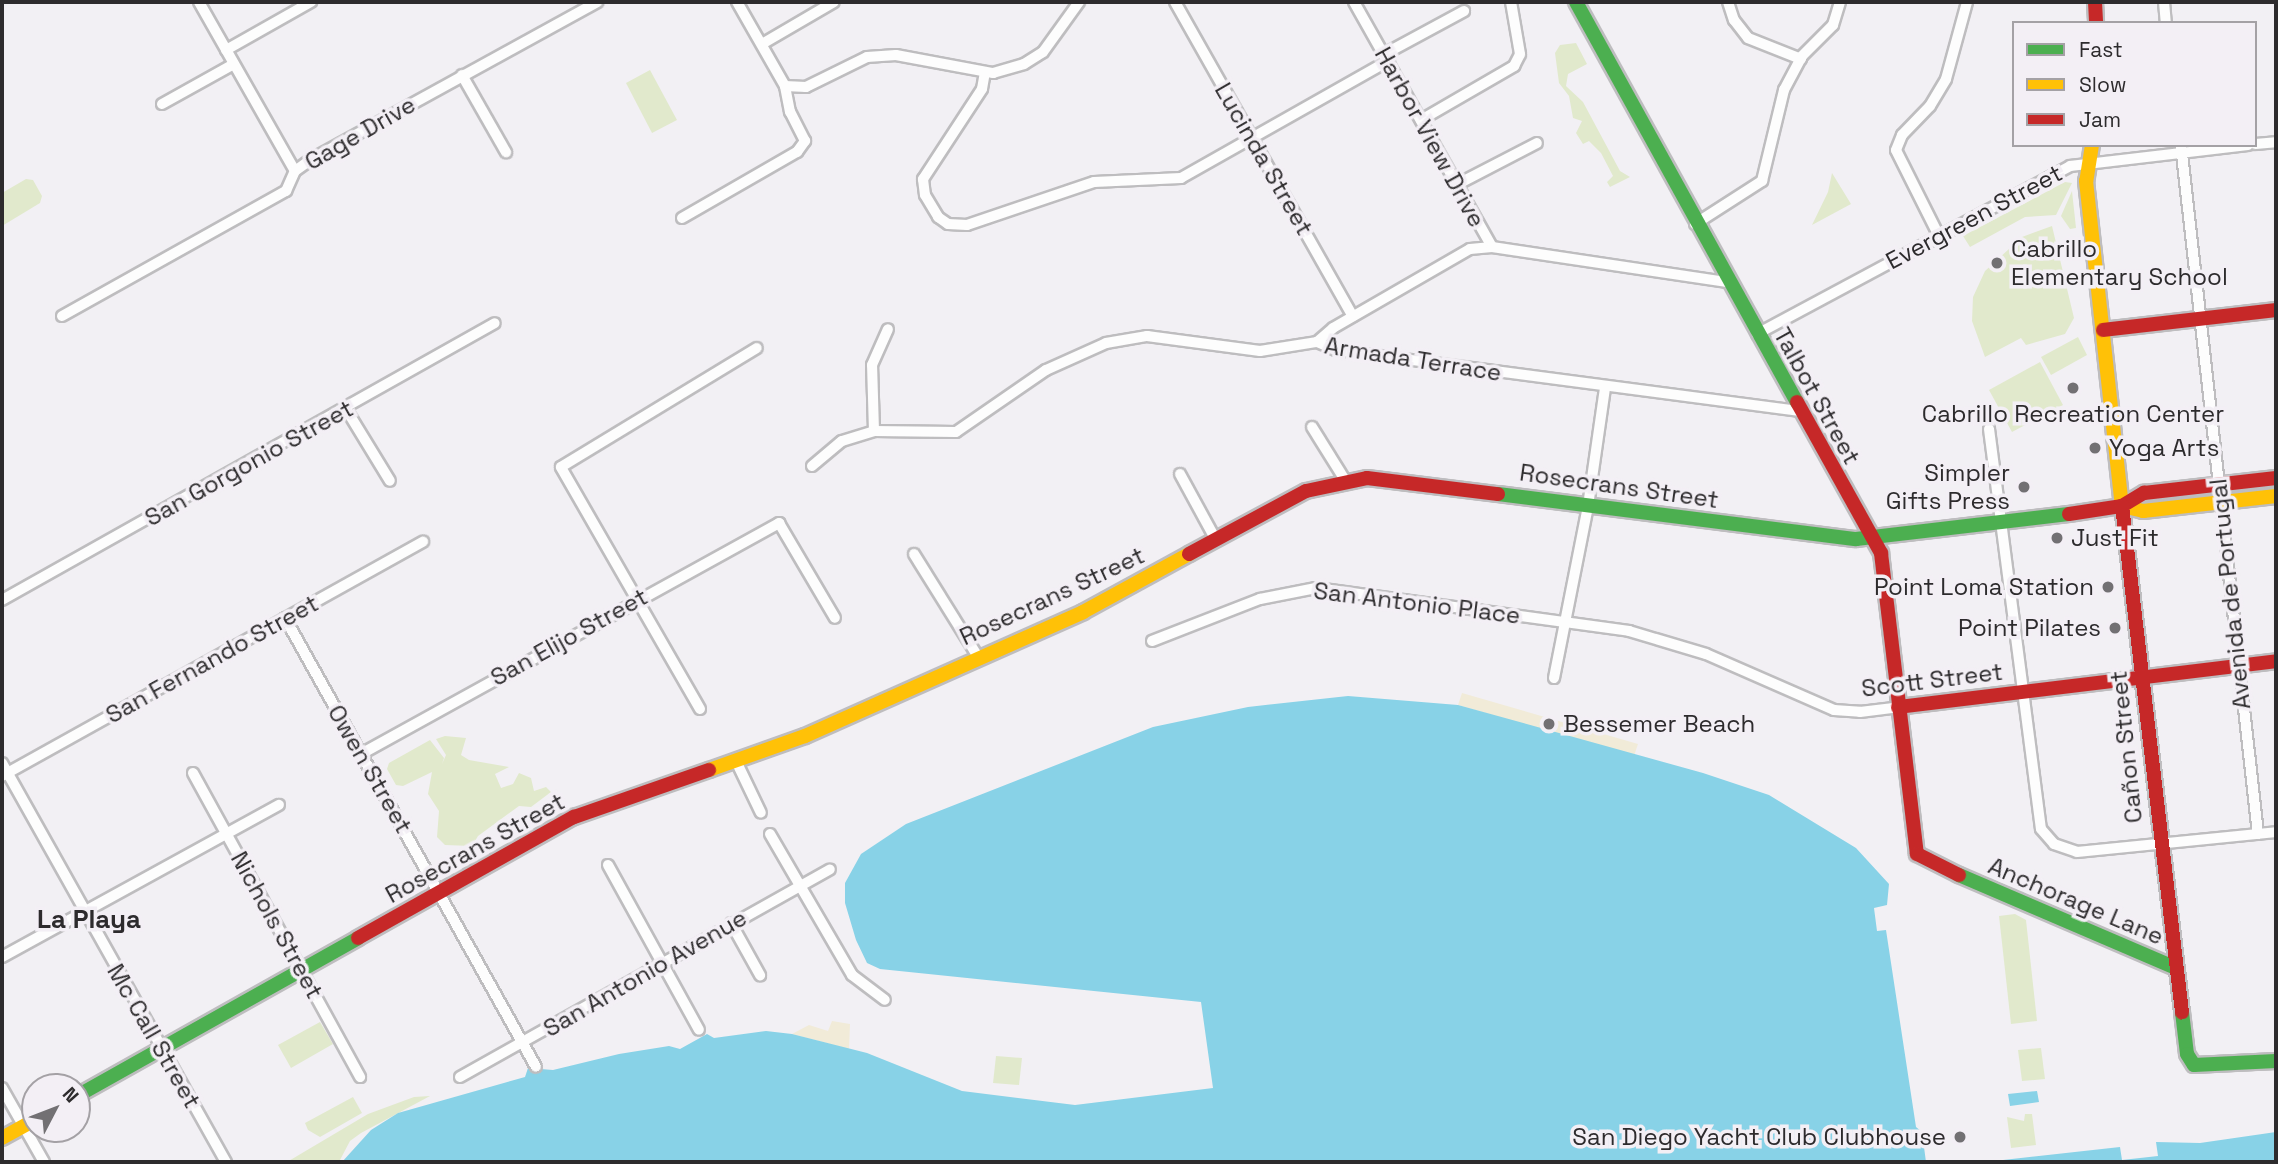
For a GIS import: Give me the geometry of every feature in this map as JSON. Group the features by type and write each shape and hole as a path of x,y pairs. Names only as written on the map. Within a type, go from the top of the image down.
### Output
{"street":[{"path":"199,2 295,171"},
{"path":"226,50 311,2"},
{"name":"Gage Drive","path":"62,316 286,191 295,171 462,75 597,2"},
{"path":"682,218 803,145 785,86 737,2"},
{"path":"762,44 834,2"},
{"path":"785,86 806,87 867,57 896,55 985,72 1024,64 1043,52 1079,2"},
{"name":"Lucinda Street","path":"1175,2 1353,316"},
{"name":"Harbor View Drive","path":"1354,2 1492,247 1727,282"},
{"path":"1421,120 1514,66 1520,54 1511,2"},
{"name":"Talbot Street","path":"1576,2 1727,282 1881,553 1914,845"},
{"path":"1728,2 1734,20 1748,38 1801,59"},
{"path":"1695,224 1750,192 1766,175 1777,110 1801,59 1830,29 1840,2"},
{"path":"1939,236 1896,150 1902,135 1930,106 1946,79 1967,2"},
{"path":"2095,2 2096,21"},
{"path":"2164,2 2166,21"},
{"path":"985,72 982,89 923,179 925,195 938,217 948,224 976,222 1094,182 1181,178 1388,61 1392,50 1464,11"},
{"path":"162,104 234,64"},
{"path":"462,75 506,152"},
{"path":"2257,144 2276,142"},
{"path":"1456,185 1537,143"},
{"path":"2091,147 2086,162 2103,330 2276,310"},
{"name":"Evergreen Street","path":"1757,334 2060,171 2086,162 2214,147"},
{"name":"Avenida de Portugal","path":"2181,149 2237,666 2258,834"},
{"path":"1317,342 1353,316 1470,249 1492,247"},
{"name":"San Gorgonio Street","path":"2,600 495,323"},
{"path":"874,430 872,365 888,329"},
{"name":"Cañon Street","path":"2103,330 2176,968"},
{"name":"Armada Terrace","path":"812,466 842,440 874,430 942,435 956,432 1046,370 1106,342 1147,337 1260,351 1317,342 1336,350 1605,388 1799,411"},
{"path":"700,709 639,598 561,467 757,348"},
{"path":"1554,678 1588,506 1605,388"},
{"path":"346,409 390,481"},
{"path":"1312,427 1345,480"},
{"path":"1989,429 2037,819 2047,838 2063,849 2160,845 2276,832"},
{"path":"1180,474 1216,540"},
{"name":"Rosecrans Street","path":"2122,506 2144,493 2276,478"},
{"name":"Rosecrans Street","path":"91,1088 574,817 737,763 1083,612 1296,495 1345,480 1406,480 1588,506 1871,539 2001,525 2122,506 2143,510 2276,496"},
{"name":"San Elijo Street","path":"361,754 779,523 835,618"},
{"name":"San Fernando Street","path":"5,774 423,542"},
{"path":"914,554 978,657"},
{"name":"San Antonio Place","path":"1152,641 1260,599 1316,588 1566,622"},
{"name":"Owen Street","path":"285,618 536,1067"},
{"name":"Scott Street","path":"1566,622 1629,631 1675,643 1833,710 1860,712 2276,661"},
{"name":"Mc Call Street","path":"2,763 5,774 226,1162"},
{"path":"737,763 761,813"},
{"name":"Nichols Street","path":"193,774 360,1077"},
{"path":"2,957 225,831 279,805"},
{"path":"769,834 852,975 885,1000"},
{"name":"Anchorage Lane","path":"1914,845 1925,862 2176,968 2191,1063 2207,1068 2276,1061"},
{"path":"608,865 699,1030"},
{"name":"San Antonio Avenue","path":"460,1077 830,869"},
{"path":"731,923 760,975"},
{"path":"2,1088 21,1113"},
{"path":"2,1138 21,1127"},
{"path":"37,1143 44,1162"}],"green space":[{"path":"1576,43 1587,64 1568,74 1566,86 1583,102 1620,171 1630,177 1610,187 1607,182 1613,176 1601,153 1589,141 1583,144 1576,133 1582,121 1573,118 1569,96 1559,83 1555,53 1560,45"},
{"path":"650,70 677,120 652,133 626,83"},
{"path":"1832,173 1851,204 1812,225 1828,192"},
{"path":"26,179 33,180 42,196 40,203 2,226 2,193"},
{"path":"2065,182 2072,183 2056,215 2025,217 1970,247 1963,236"},
{"path":"2072,191 2076,228 2070,229 2061,216"},
{"path":"2052,226 2074,318 2065,334 2026,345 2021,338 1985,357 1972,321 1973,297 1985,271 2022,237"},
{"path":"2078,337 2087,355 2051,375 2041,357"},
{"path":"2040,362 2063,405 2012,432 1989,390"},
{"path":"445,736 466,738 461,755 469,760 509,767 495,774 501,788 513,784 519,773 531,778 534,791 546,787 551,792 531,807 519,806 478,836 472,846 445,845 437,837 439,811 428,794 432,772 403,786 396,785 387,769 389,763 430,740 444,758 442,764 446,755 436,739"},
{"path":"2015,914 2026,920 2037,1021 2011,1024 1999,916"},
{"path":"320,1022 333,1044 291,1068 278,1045"},
{"path":"2041,1048 2045,1079 2022,1081 2018,1050"},
{"path":"996,1056 1022,1058 1019,1085 993,1083"},
{"path":"430,1096 361,1133 350,1141 340,1160 287,1162 368,1114 414,1097"},
{"path":"353,1097 362,1113 320,1137 308,1130 305,1123"},
{"path":"2025,1114 2032,1114 2036,1145 2011,1148 2007,1117 2024,1121"}],"sand":[{"name":"Bessemer Beach","path":"1462,693 1638,744 1634,756 1458,705"},
{"path":"832,1021 850,1024 849,1049 792,1034 809,1025 828,1031"}],"water":[{"path":"1348,696 1458,705 1703,773 1769,795 1856,848 1889,884 1887,905 1874,908 1877,931 1886,930 1916,1127 1922,1132 1926,1162 342,1162 371,1130 398,1113 525,1077 528,1068 553,1070 619,1054 669,1046 680,1049 707,1034 714,1038 766,1031 792,1034 867,1053 962,1091 1075,1105 1213,1088 1201,1002 880,969 867,963 856,940 845,903 845,883 861,854 906,824 1153,727 1248,707"},
{"path":"2037,1091 2039,1102 2010,1106 2008,1094"},
{"path":"2276,1132 2276,1162 2003,1160 2120,1147 2122,1160 2158,1156 2156,1142 2200,1143"}],"traffic: fast":[{"path":"1576,2 1797,402"},
{"path":"1498,494 1856,539 2069,514"},
{"path":"1959,875 2176,968"},
{"path":"91,1088 358,938"},
{"path":"2182,1012 2187,1054 2194,1065 2276,1061"}],"traffic: slow":[{"path":"2092,147 2086,181 2122,506"},
{"path":"2122,506 2143,511 2276,496"},
{"path":"709,770 805,736 1083,612 1189,554"},
{"path":"2,1138 21,1128"}],"traffic: jam":[{"path":"2095,2 2096,21"},
{"path":"2103,330 2276,310"},
{"path":"1797,402 1881,553 1917,854 1959,875"},
{"path":"1189,554 1306,491 1367,478 1498,494"},
{"path":"2122,506 2144,493 2276,478"},
{"path":"2069,514 2122,506 2182,1012"},
{"path":"1898,707 2276,661"},
{"path":"358,938 574,817 709,770"}],"place":[{"name":"Cabrillo Elementary School","path":"1997,263"},
{"name":"Cabrillo Recreation Center","path":"2073,388"},
{"name":"Yoga Arts","path":"2095,448"},
{"name":"Simpler Gifts Press","path":"2024,487"},
{"name":"Just Fit","path":"2057,538"},
{"name":"Point Loma Station","path":"2108,587"},
{"name":"Point Pilates","path":"2115,628"},
{"name":"Bessemer Beach","path":"1549,724"},
{"name":"San Diego Yacht Club Clubhouse","path":"1960,1137"}],"district":[{"name":"La Playa","path":"89,920"}]}
